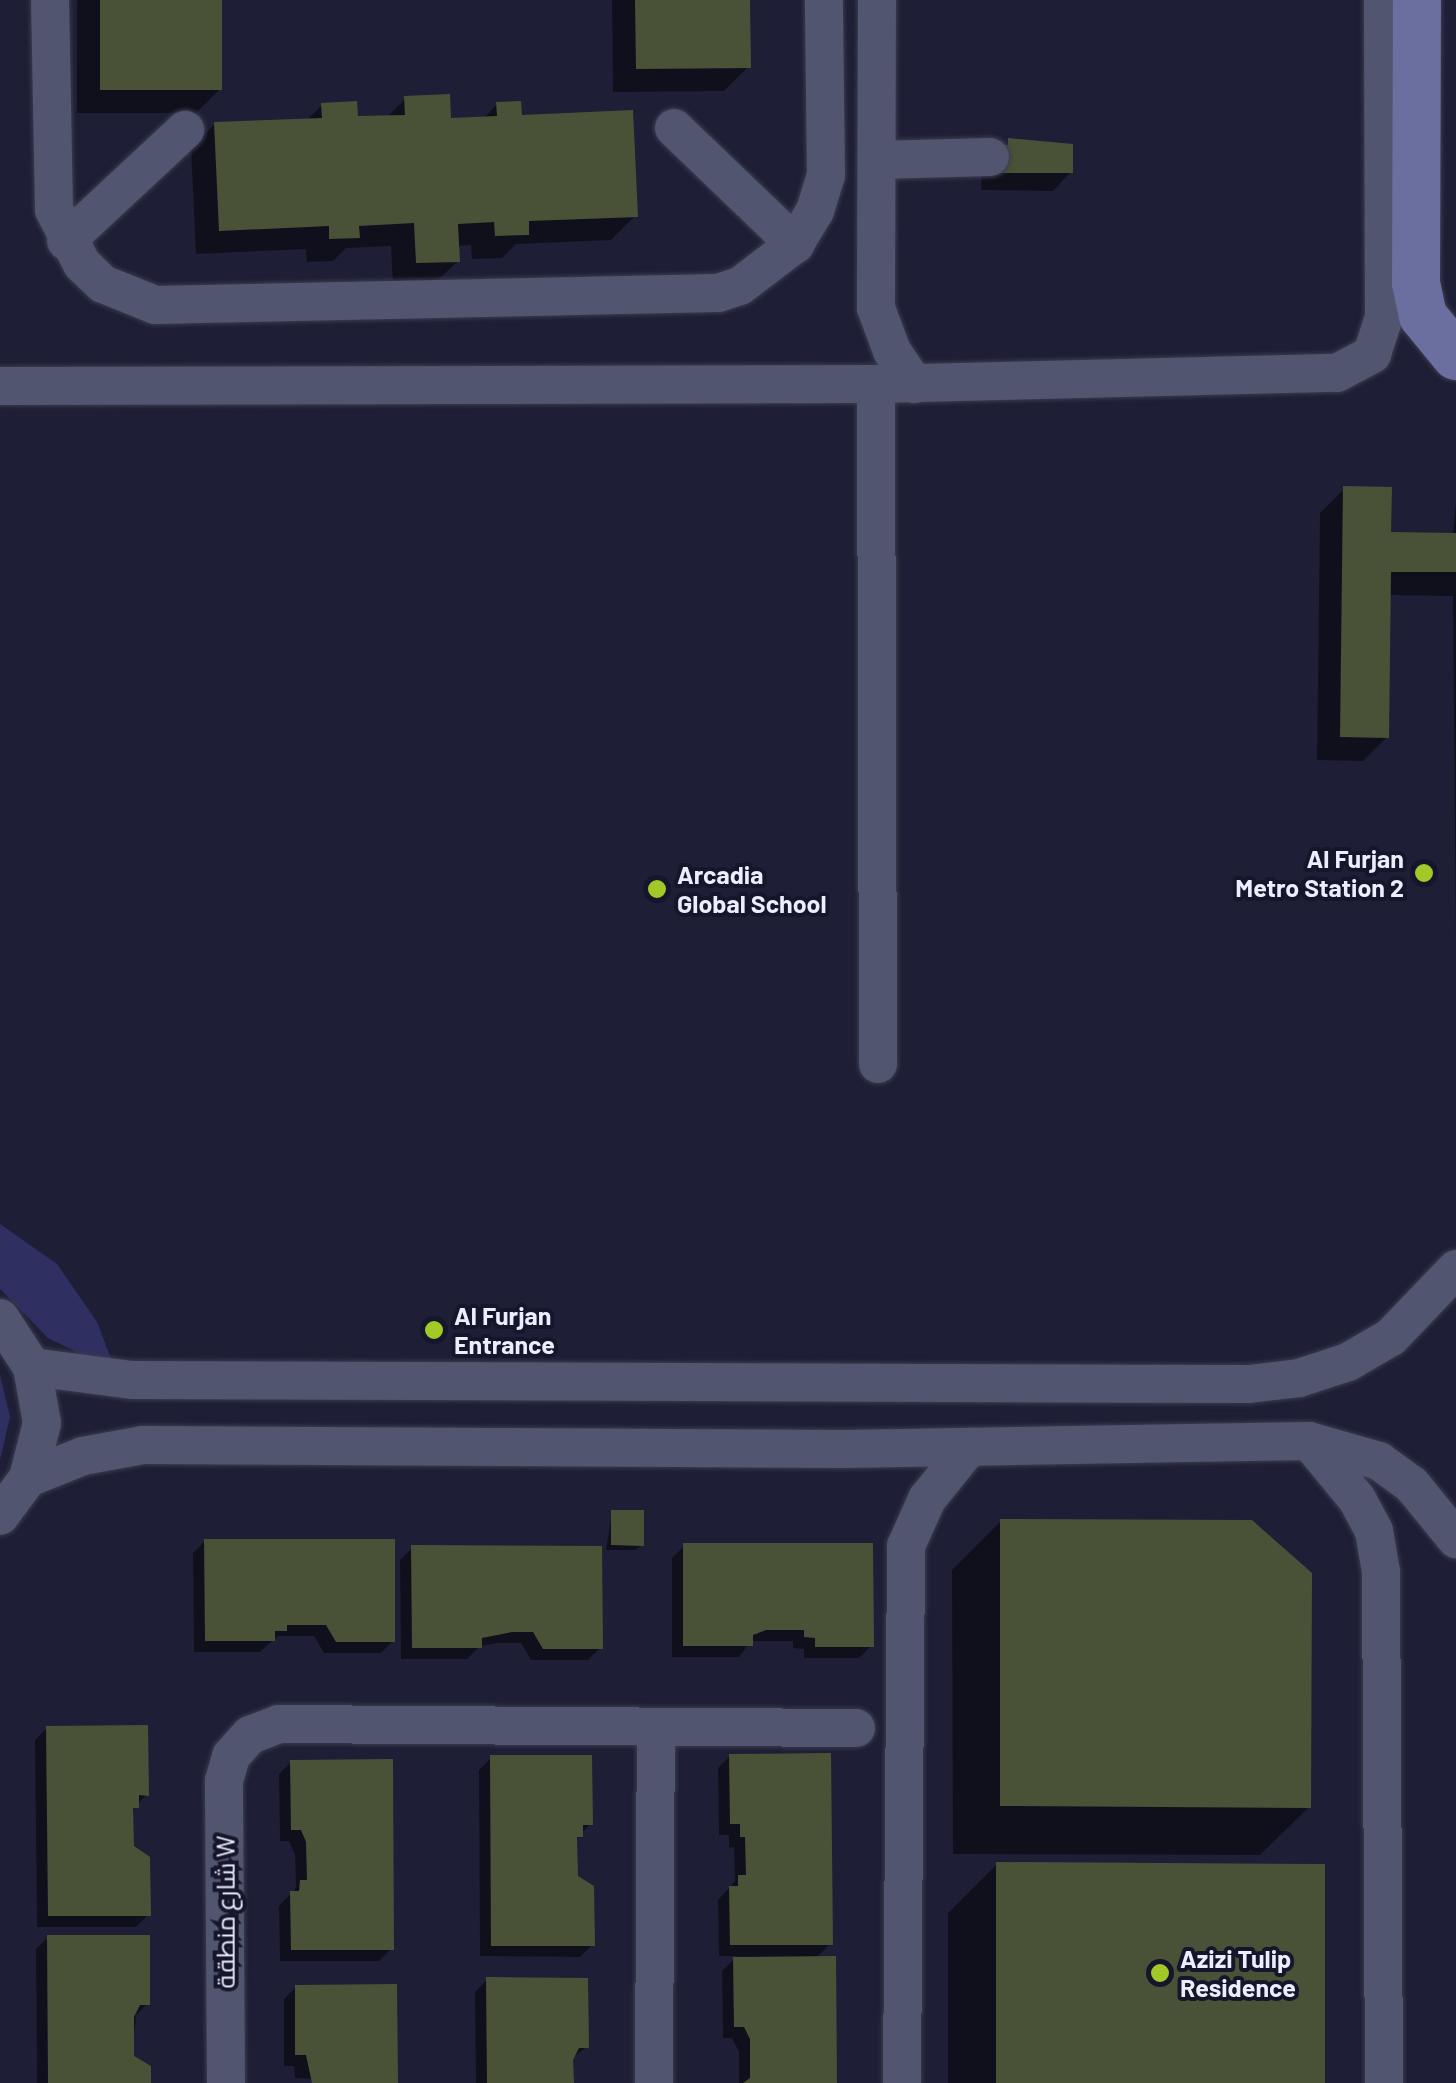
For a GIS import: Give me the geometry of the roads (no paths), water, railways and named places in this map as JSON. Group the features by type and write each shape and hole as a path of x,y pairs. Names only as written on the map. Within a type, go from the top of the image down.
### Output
{"main road":[{"path":"1417,0 1416,283 1423,316 1456,356"}],"street":[{"path":"50,0 52,176 66,241 103,284 155,306 718,294 760,275 795,244 815,211 826,175 824,0"},
{"path":"877,0 876,308 892,352 914,384"},
{"path":"0,386 914,384 1337,373 1372,354 1384,316 1383,0"},
{"path":"674,128 795,244"},
{"path":"66,241 185,130"},
{"path":"877,160 990,157"},
{"path":"836,384 876,308"},
{"path":"876,384 878,1064"},
{"path":"32,1366 132,1380 1249,1384 1299,1378 1348,1362 1404,1326 1456,1268"},
{"path":"0,1318 32,1366 42,1423 28,1478 0,1516"},
{"path":"28,1478 84,1456 142,1445 969,1447 1309,1442 1379,1461 1412,1485 1456,1539"},
{"path":"1309,1442 1357,1499 1374,1531 1381,1572 1384,2083"},
{"path":"902,2083 906,1546 927,1499 969,1447"},
{"name":"شارع منطقة W","path":"226,2083 224,1781 239,1745 279,1724 656,1726"},
{"path":"654,2083 656,1726 856,1728"}],"place":[{"name":"Al Furjan Metro Station 2","path":"1424,873"},
{"name":"Arcadia Global School","path":"657,889"},
{"name":"Al Furjan Entrance","path":"434,1330"},
{"name":"Azizi Tulip Residence","path":"1160,1973"}]}
